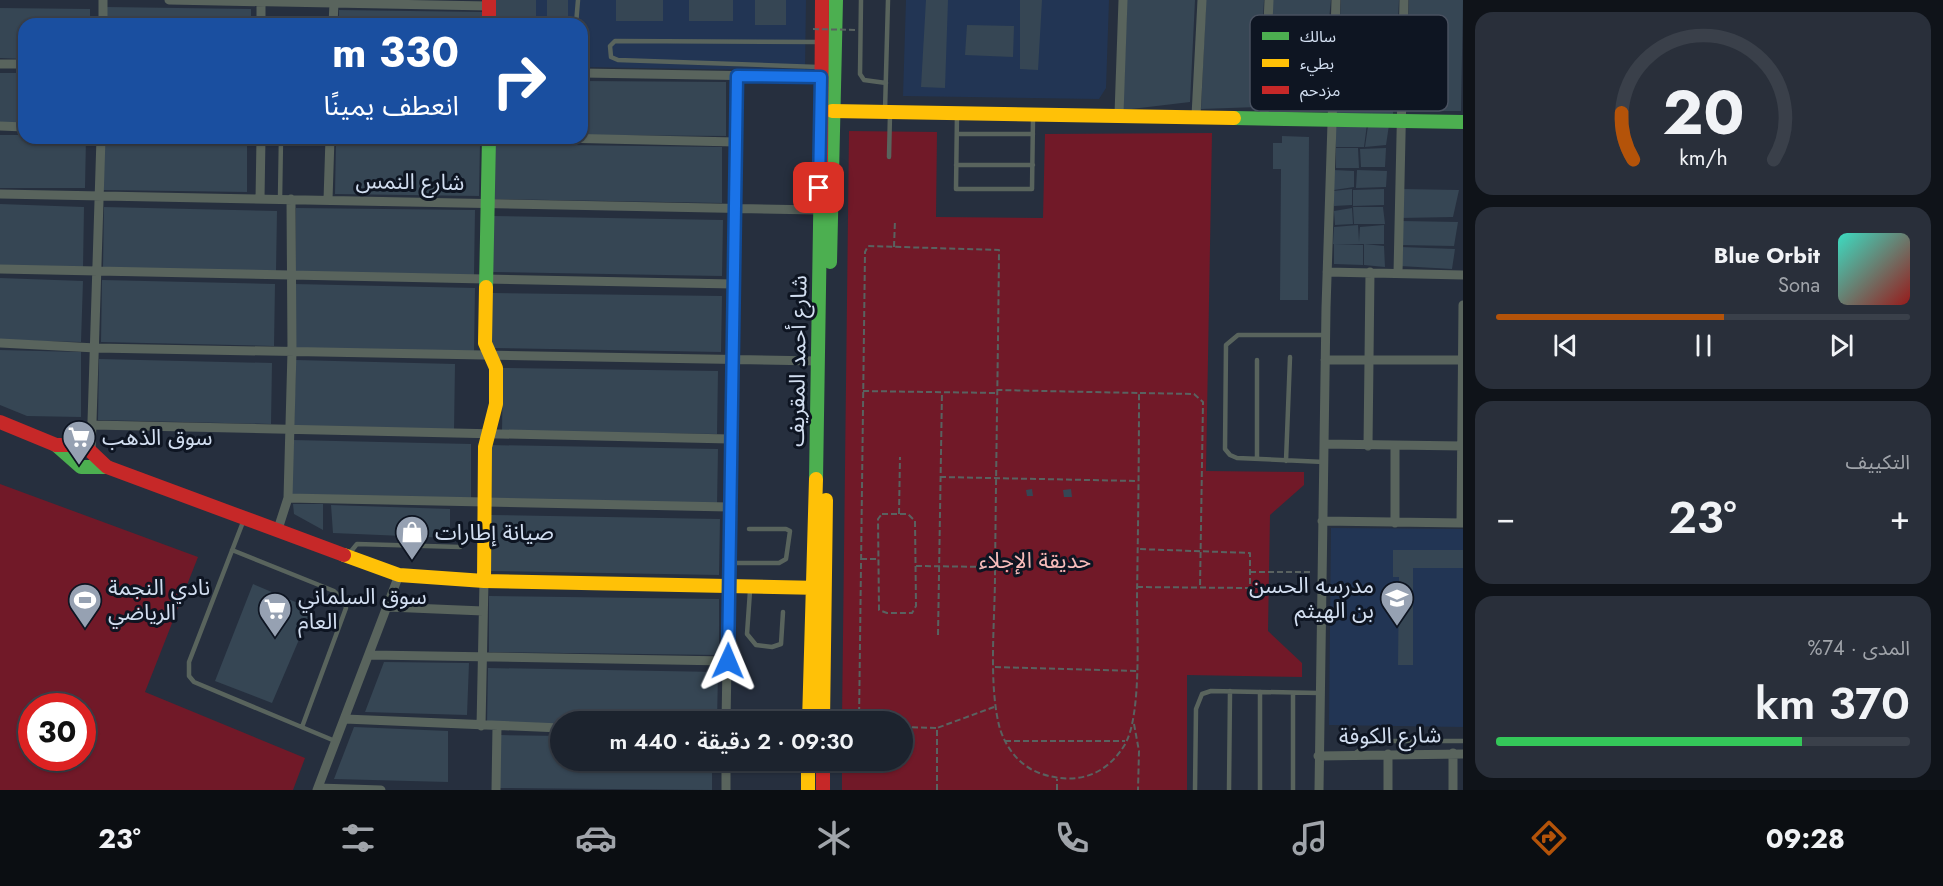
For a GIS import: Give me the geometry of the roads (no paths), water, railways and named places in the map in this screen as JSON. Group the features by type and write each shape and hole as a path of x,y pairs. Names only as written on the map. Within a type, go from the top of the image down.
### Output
{"main road":[{"name":"شارع أحمد المقريف","path":"822,0 818,210 818,588 824,711"},
{"name":"شارع أحمد المقريف","path":"810,711 818,588 836,0"},
{"path":"832,111 1034,112 1463,122"},
{"path":"484,581 485,447 496,404 496,368 485,344 489,144"},
{"path":"0,422 56,445 77,445 91,451 107,467 244,520 399,575 484,581 729,588 818,588"},
{"path":"56,445 70,459 86,468 107,467"},
{"path":"808,771 808,790"},
{"path":"823,771 823,790"}],"street":[{"path":"103,0 103,18"},
{"path":"169,0 489,3"},
{"path":"1119,114 1123,0"},
{"path":"1196,116 1202,0"},
{"path":"1268,15 1269,0"},
{"path":"1335,15 1336,0"},
{"path":"1404,0 1404,15"},
{"path":"261,2 261,18"},
{"path":"333,18 334,3"},
{"path":"0,64 18,64"},
{"path":"588,73 737,76 821,72"},
{"path":"726,711 737,76"},
{"path":"1264,111 1264,117"},
{"path":"1318,790 1325,360 1332,111"},
{"path":"1398,273 1400,111"},
{"path":"0,126 18,127"},
{"path":"588,139 736,142"},
{"path":"86,468 91,451 96,348 101,144"},
{"path":"260,199 261,144"},
{"path":"328,200 330,144"},
{"name":"شارع النمس","path":"0,194 818,210"},
{"path":"277,532 288,498 292,351 291,200"},
{"path":"0,269 733,284"},
{"path":"1327,272 1463,275"},
{"path":"1368,446 1370,272"},
{"path":"1322,521 1462,523 1463,305"},
{"path":"0,343 96,348 819,361"},
{"path":"1325,360 1462,360"},
{"path":"70,459 77,445 92,429 290,430 730,440"},
{"path":"1324,444 1462,446"},
{"path":"1395,446 1395,523"},
{"path":"288,498 729,507"},
{"path":"381,790 318,789 371,655 399,575"},
{"path":"481,726 484,581"},
{"path":"388,607 483,611"},
{"path":"371,655 728,661"},
{"path":"345,719 550,728"},
{"path":"496,790 497,726"},
{"path":"1388,754 1388,790"},
{"path":"1453,790 1458,754"},
{"name":"شارع الكوفة","path":"1318,756 1458,754"},
{"path":"726,771 726,790"}],"lane":[{"path":"576,18 578,0"},
{"path":"861,0 860,74 864,80 886,83"},
{"path":"888,0 886,83 889,157"},
{"path":"821,42 615,41 609,46 611,57 618,60 821,72"},
{"path":"957,111 956,189 1032,189 1034,112"},
{"path":"957,134 1033,134"},
{"path":"280,199 281,144"},
{"path":"957,165 1033,165"},
{"path":"1324,462 1257,459 1230,455 1225,449 1227,345 1230,339 1238,335 1326,335"},
{"path":"1286,460 1290,357"},
{"path":"1257,360 1257,459"},
{"path":"244,520 189,662 189,676 194,682 336,741"},
{"path":"729,563 779,563 786,559 790,531 786,529 749,529"},
{"path":"347,558 357,544 460,547"},
{"path":"232,550 334,591 344,601 346,608 302,727"},
{"path":"750,588 747,634 751,642 772,647 781,644 783,612"},
{"path":"1229,790 1230,691"},
{"path":"1195,790 1198,701 1206,692 1319,693"},
{"path":"1260,692 1260,790"},
{"path":"1293,693 1293,790"},
{"path":"1354,754 1374,741 1463,741"}],"place":[{"name":"سوق الذهب","path":"79,466"},
{"name":"صيانة إطارات","path":"412,561"},
{"name":"مدرسه الحسن بن الهيثم","path":"1397,627"},
{"name":"نادي النجمة الرياضي","path":"85,629"},
{"name":"سوق السلماني العام","path":"275,638"}],"park label":[{"name":"حديقة الإجلاء","path":"1035,560"}]}
